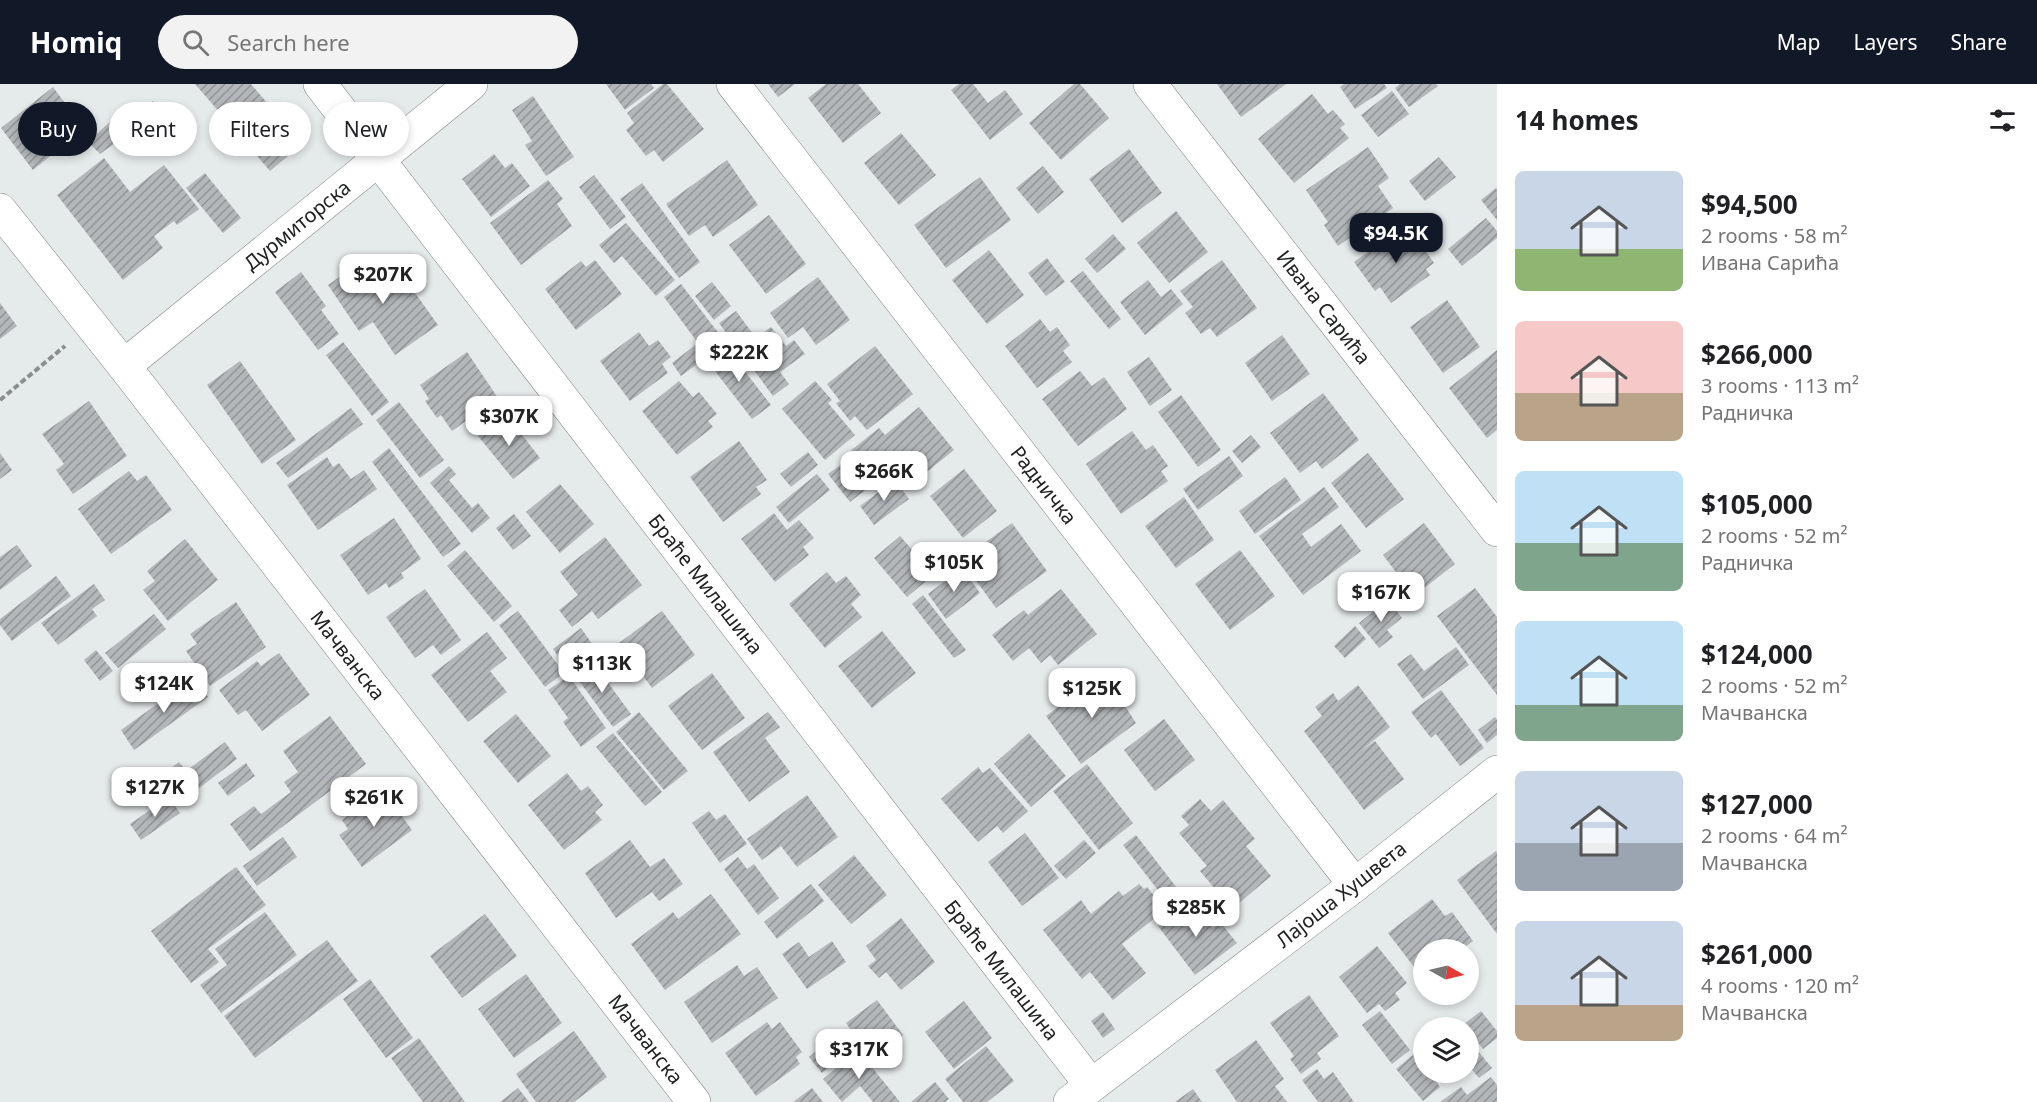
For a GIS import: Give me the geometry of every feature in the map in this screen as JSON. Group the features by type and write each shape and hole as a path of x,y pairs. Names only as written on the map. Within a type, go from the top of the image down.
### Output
{"street":[{"name":"Браће Милашина","path":"320,84 1081,1094"},
{"name":"Дурмиторска","path":"124,366 471,84"},
{"name":"Радничка","path":"733,84 1354,885"},
{"name":"Ивана Сарића","path":"1150,84 1497,530"},
{"name":"Мачванска","path":"0,210 124,366 694,1102"},
{"name":"Лајоша Хушвета","path":"1081,1094 1354,885 1497,772"}],"path":[{"path":"0,400 92,325"}],"building":[{"path":"195,84 251,84 266,102 211,102"},
{"path":"606,84 651,84 654,88 625,110"},
{"path":"663,84 667,84 704,129 663,162 654,150 646,156 626,130 634,123 627,113"},
{"path":"768,84 795,84 778,97"},
{"path":"826,84 858,84 881,113 843,143 808,98"},
{"path":"959,84 973,84 988,103 1005,90 1023,114 990,140 951,90"},
{"path":"1074,84 1080,84 1109,118 1061,160 1029,123"},
{"path":"1217,84 1286,84 1241,117"},
{"path":"1344,84 1384,84 1387,88 1355,109 1340,87"},
{"path":"1400,84 1436,84 1438,86 1409,107 1395,88"},
{"path":"53,87 64,102 34,102"},
{"path":"1392,91 1409,114 1378,137 1361,115"},
{"path":"1312,94 1328,114 1333,110 1345,124 1340,128 1349,138 1294,183 1258,139"},
{"path":"533,96 574,157 546,176 525,145 532,141 512,110"},
{"path":"18,115 18,150 1,128"},
{"path":"109,123 109,147 100,154 97,151 97,134"},
{"path":"901,133 936,175 899,205 864,163"},
{"path":"1368,147 1389,178 1378,186 1393,208 1338,246 1324,225 1328,222 1306,190"},
{"path":"1129,149 1162,193 1122,223 1089,179"},
{"path":"494,154 505,168 512,163 530,186 491,217 462,179"},
{"path":"22,156 50,156 33,170"},
{"path":"257,156 288,156 270,171"},
{"path":"1439,157 1456,177 1425,201 1409,181"},
{"path":"104,158 130,192 164,165 199,209 177,225 174,221 154,236 163,248 123,280 57,195"},
{"path":"727,160 758,205 713,237 705,225 689,236 666,204"},
{"path":"1043,166 1064,192 1038,214 1016,188"},
{"path":"205,173 241,218 223,233 186,188"},
{"path":"594,175 626,217 610,229 579,187"},
{"path":"980,177 1011,220 946,268 914,225"},
{"path":"548,180 563,199 557,204 572,226 521,265 490,223"},
{"path":"642,183 700,262 679,278 620,199"},
{"path":"1496,188 1497,190 1497,220 1481,200"},
{"path":"1176,211 1208,252 1169,283 1137,243"},
{"path":"769,215 806,264 766,294 729,245"},
{"path":"1486,218 1497,231 1497,238 1462,266 1448,249"},
{"path":"626,223 675,280 656,296 622,256 614,263 599,245"},
{"path":"1407,224 1434,263 1426,269 1430,275 1391,303 1380,287 1375,291 1354,262"},
{"path":"1113,234 1126,249 1097,273 1085,259"},
{"path":"989,250 1024,295 987,324 952,280"},
{"path":"372,254 397,290 408,283 438,325 395,355 373,322 359,331 328,285"},
{"path":"1047,258 1065,282 1046,296 1028,273"},
{"path":"595,260 622,294 576,330 545,289 581,261 586,267"},
{"path":"1222,260 1257,308 1217,337 1210,328 1201,334 1185,313 1193,307 1180,291"},
{"path":"1083,271 1121,319 1109,329 1070,281"},
{"path":"301,272 326,306 321,310 339,334 318,350 275,292"},
{"path":"818,277 850,320 816,345 803,327 788,338 770,313"},
{"path":"1148,280 1161,297 1171,289 1183,304 1145,335 1120,302"},
{"path":"712,282 731,306 714,320 695,296"},
{"path":"681,284 726,343 681,376 672,363 698,343 664,297"},
{"path":"1447,300 1480,347 1443,373 1410,327"},
{"path":"0,303 17,326 0,339"},
{"path":"736,311 756,338 771,327 786,346 794,340 805,354 780,372 789,384 773,396 719,323"},
{"path":"1040,319 1050,332 1057,327 1070,345 1063,351 1072,362 1037,388 1005,346"},
{"path":"639,332 649,346 658,340 671,357 662,364 668,373 630,401 600,361"},
{"path":"1282,335 1310,374 1272,401 1245,363"},
{"path":"343,342 389,402 372,416 326,355"},
{"path":"875,346 913,394 867,430 855,416 850,421 836,403 840,401 827,384"},
{"path":"726,347 771,405 752,419 708,362"},
{"path":"1497,350 1497,430 1487,438 1449,388"},
{"path":"467,352 498,398 452,431 441,415 437,418 425,401 429,399 420,385"},
{"path":"1149,357 1172,390 1150,406 1127,372"},
{"path":"240,361 296,440 262,464 207,385"},
{"path":"1080,371 1092,386 1104,377 1127,409 1078,446 1042,399"},
{"path":"679,381 693,397 699,392 717,414 708,421 713,427 677,455 642,411"},
{"path":"815,381 832,400 828,403 855,435 825,460 782,409"},
{"path":"1323,393 1359,440 1322,469 1316,461 1300,473 1270,433"},
{"path":"1181,395 1221,450 1198,467 1158,412"},
{"path":"89,401 127,456 73,494 56,470 64,464 42,434"},
{"path":"399,402 444,460 420,478 376,420"},
{"path":"919,407 954,450 913,483 901,467 877,486 849,452 879,428 885,435"},
{"path":"351,408 363,424 288,478 276,463"},
{"path":"506,414 540,458 513,479 478,436"},
{"path":"1132,431 1146,450 1153,445 1168,466 1161,471 1168,481 1121,514 1086,464"},
{"path":"1251,435 1261,447 1242,463 1232,451"},
{"path":"739,441 767,480 756,487 761,494 723,522 690,477"},
{"path":"389,448 461,544 443,557 372,462"},
{"path":"808,452 818,465 791,487 780,474"},
{"path":"0,453 12,470 0,479"},
{"path":"1368,453 1404,499 1366,528 1331,483"},
{"path":"1229,456 1243,476 1198,510 1183,489"},
{"path":"327,457 333,467 339,463 351,479 364,470 377,489 318,530 287,485"},
{"path":"846,461 868,488 850,502 828,474"},
{"path":"449,466 456,474 449,480 472,508 478,503 490,518 472,533 430,483"},
{"path":"964,469 997,511 963,538 930,496"},
{"path":"129,471 137,481 146,475 172,510 111,554 78,509"},
{"path":"817,474 830,490 789,523 776,507"},
{"path":"1285,477 1301,500 1255,534 1239,511"},
{"path":"895,480 909,499 874,525 860,506"},
{"path":"560,484 594,524 560,553 526,512"},
{"path":"1324,487 1339,507 1302,534 1311,547 1341,524 1361,551 1303,595 1259,536"},
{"path":"1184,497 1214,540 1176,568 1145,526"},
{"path":"774,513 787,530 799,520 814,538 803,547 809,555 775,582 741,539"},
{"path":"514,514 531,536 513,550 496,528"},
{"path":"394,518 421,559 401,573 404,578 389,588 386,583 368,595 340,555"},
{"path":"1012,523 1047,571 996,608 961,560"},
{"path":"1424,523 1455,564 1414,596 1383,555"},
{"path":"900,536 914,552 919,548 938,571 907,597 874,558"},
{"path":"605,537 642,585 598,619 592,611 572,627 559,610 578,595 560,572"},
{"path":"185,539 218,580 168,621 143,590 155,581 147,571"},
{"path":"17,545 32,566 0,590 0,557"},
{"path":"465,550 512,606 494,622 447,566"},
{"path":"1240,550 1275,596 1230,630 1195,584"},
{"path":"962,568 980,593 946,619 928,594"},
{"path":"827,572 836,583 846,576 861,595 851,604 862,617 825,648 789,604"},
{"path":"56,576 71,596 12,641 0,625 0,619"},
{"path":"94,584 105,600 92,609 97,616 58,645 41,623"},
{"path":"1475,588 1497,617 1497,695 1437,616"},
{"path":"425,589 461,640 441,655 433,645 415,658 386,617"},
{"path":"1061,589 1097,634 1058,665 1050,655 1041,663 1029,648 1013,661 992,635 1024,610 1028,615"},
{"path":"923,595 966,650 954,658 912,604"},
{"path":"1388,600 1402,618 1387,630 1393,637 1379,648 1359,623"},
{"path":"236,602 266,647 210,686 186,651 197,644 190,634"},
{"path":"518,611 564,673 545,687 499,625"},
{"path":"662,611 695,655 652,688 619,643"},
{"path":"154,614 166,629 118,668 105,653"},
{"path":"1355,626 1366,639 1345,658 1334,646"},
{"path":"581,628 593,645 587,650 591,657 571,673 553,649"},
{"path":"882,631 916,673 872,708 838,666"},
{"path":"487,632 507,658 490,671 507,692 468,722 431,675"},
{"path":"1456,647 1469,665 1423,699 1397,664 1411,654 1424,671"},
{"path":"96,650 113,671 100,681 84,660"},
{"path":"279,653 310,695 262,731 246,710 238,715 219,690 257,661 261,666"},
{"path":"592,661 631,714 613,727 574,674"},
{"path":"712,673 745,718 702,750 668,706"},
{"path":"569,676 606,728 581,747 563,722 568,718 548,690"},
{"path":"195,677 208,697 134,750 121,730"},
{"path":"1096,678 1103,687 1111,681 1126,701 1123,703 1136,723 1081,764 1046,716"},
{"path":"1358,685 1390,727 1362,750 1375,741 1404,779 1364,810 1304,731 1322,716 1315,707 1333,693 1338,701"},
{"path":"1441,690 1484,748 1460,766 1436,734 1431,738 1411,712"},
{"path":"639,712 688,771 664,790 616,732"},
{"path":"768,712 780,727 765,738 790,772 749,802 713,752"},
{"path":"516,714 551,756 518,783 483,741"},
{"path":"330,716 366,764 250,851 230,824 254,806 261,814 291,792 284,782 298,772 283,751"},
{"path":"1495,717 1497,735 1487,743 1478,730"},
{"path":"1164,719 1195,760 1155,791 1124,750"},
{"path":"613,733 662,792 645,806 596,747"},
{"path":"1029,733 1066,776 1031,807 994,764"},
{"path":"225,742 237,759 185,799 165,773 179,762 186,771"},
{"path":"246,763 255,776 228,796 218,783"},
{"path":"1087,764 1133,823 1099,850 1053,791"},
{"path":"978,767 983,773 990,768 1028,811 1003,833 997,826 978,842 941,799"},
{"path":"567,773 581,791 588,786 603,805 595,812 602,820 564,850 528,805"},
{"path":"383,790 412,830 362,867 339,835 348,829 342,820"},
{"path":"807,795 838,837 797,867 781,846 762,860 747,839"},
{"path":"169,797 180,813 141,840 130,824"},
{"path":"1200,799 1211,811 1223,800 1255,839 1246,846 1271,876 1232,909 1200,871 1207,866 1179,833 1189,825 1181,816"},
{"path":"709,811 716,820 725,814 747,844 720,863 692,823"},
{"path":"1025,833 1059,878 1022,906 988,862"},
{"path":"1136,835 1177,888 1164,898 1123,845"},
{"path":"283,837 297,857 257,886 243,866"},
{"path":"630,840 650,867 664,858 683,884 659,901 652,892 616,918 585,873"},
{"path":"1084,840 1096,853 1066,879 1054,866"},
{"path":"1497,852 1497,934 1457,880"},
{"path":"854,855 887,895 851,924 818,885"},
{"path":"738,857 747,869 754,864 779,898 758,915 724,869"},
{"path":"236,867 266,905 208,949 219,962 191,983 151,931"},
{"path":"811,884 824,901 777,939 764,922"},
{"path":"1139,884 1144,889 1147,887 1165,910 1122,944 1146,973 1113,1000 1090,972 1082,979 1043,930 1081,900 1091,914 1119,891 1123,896"},
{"path":"711,894 741,934 665,990 631,944 673,912 678,919"},
{"path":"1432,899 1445,916 1452,912 1472,939 1413,939 1413,966 1388,933"},
{"path":"1192,901 1213,928 1220,922 1237,943 1195,975 1158,926"},
{"path":"265,912 297,955 221,1013 200,985 227,965 215,949"},
{"path":"485,914 517,956 462,998 430,956"},
{"path":"901,918 935,962 901,990 886,972 879,978 868,966 876,960 866,946"},
{"path":"327,940 358,981 255,1058 224,1016"},
{"path":"832,941 846,962 807,989 782,954 799,942 809,957"},
{"path":"1377,946 1407,983 1395,993 1400,1000 1385,1011 1379,1004 1367,1013 1339,977"},
{"path":"737,965 744,976 757,967 778,998 712,1043 684,1002"},
{"path":"526,974 562,1023 514,1058 478,1009"},
{"path":"370,979 413,1038 386,1058 343,999"},
{"path":"1309,995 1339,1036 1317,1053 1321,1059 1301,1074 1290,1059 1294,1056 1270,1023"},
{"path":"877,1000 903,1035 871,1059 846,1023"},
{"path":"964,1001 992,1038 954,1069 925,1032"},
{"path":"1380,1011 1410,1050 1392,1064 1362,1025"},
{"path":"1481,1011 1497,1031 1497,1038 1483,1049 1479,1044 1479,1017 1473,1017"},
{"path":"1103,1012 1115,1029 1103,1038 1091,1021"},
{"path":"767,1022 772,1029 780,1022 802,1052 796,1057 800,1064 756,1096 725,1053"},
{"path":"842,1029 856,1045 822,1073 809,1057"},
{"path":"574,1031 607,1077 574,1102 536,1102 516,1074"},
{"path":"419,1038 465,1102 423,1102 391,1058"},
{"path":"1256,1040 1284,1079 1275,1086 1287,1102 1237,1102 1215,1070"},
{"path":"986,1046 1014,1081 987,1102 963,1102 945,1079"},
{"path":"858,1050 900,1102 873,1102 860,1086 842,1102 823,1079"},
{"path":"1479,1052 1492,1068 1479,1078"},
{"path":"1413,1055 1413,1083 1437,1083 1440,1087 1423,1101 1396,1069"},
{"path":"1317,1069 1324,1079 1333,1072 1354,1102 1318,1102 1302,1080"},
{"path":"1491,1077 1497,1085 1497,1102 1440,1102 1461,1087 1467,1095"},
{"path":"935,1082 949,1099 945,1102 911,1102"},
{"path":"518,1088 529,1102 500,1102"},
{"path":"812,1088 823,1102 793,1102"},
{"path":"1193,1089 1202,1102 1175,1102"}]}
